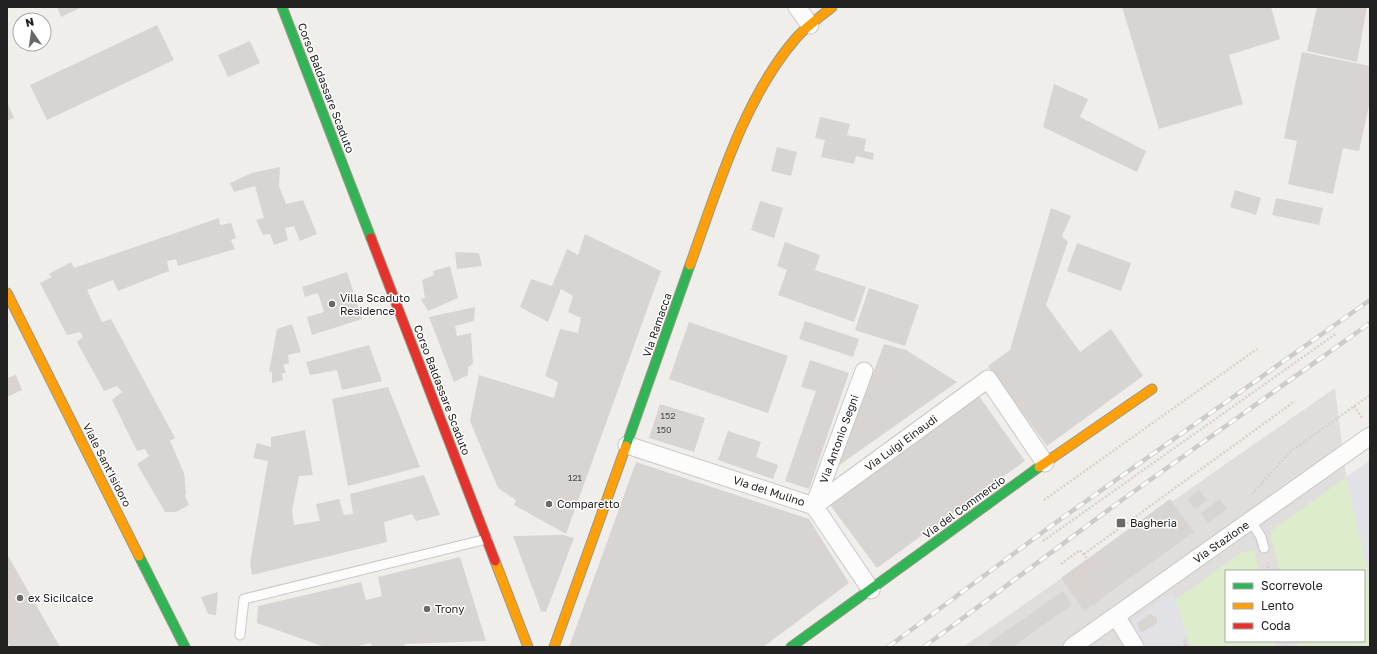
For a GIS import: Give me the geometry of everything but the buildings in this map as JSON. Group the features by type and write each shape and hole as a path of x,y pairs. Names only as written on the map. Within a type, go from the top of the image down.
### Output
{"street":[{"name":"Corso Baldassare Scaduto","path":"282,7 528,647"},
{"path":"797,7 810,25"},
{"name":"Via Ramacca","path":"554,647 729,156 752,107 780,60 810,25 832,7"},
{"name":"Viale Sant'Isidoro","path":"7,293 185,647"},
{"name":"Via Antonio Segni","path":"814,506 864,371"},
{"name":"Via Luigi Einaudi","path":"814,506 988,379 1045,463"},
{"name":"Via del Commercio","path":"791,647 1045,463 1152,389"},
{"name":"Via Stazione","path":"1072,647 1370,436"},
{"name":"Via del Mulino","path":"627,445 814,506 871,590"},
{"path":"1116,616 1135,647"}],"lane":[{"path":"1251,521 1261,537 1264,548"},
{"path":"240,635 244,599 487,539"}],"path":[{"path":"1043,541 1337,333"},
{"path":"1044,500 1257,349"},
{"path":"1248,499 1291,452 1370,395"},
{"path":"1084,554 1295,401"},
{"path":"1354,406 1364,420"},
{"path":"1061,564 1080,550 1084,554 1089,561 1072,573 1094,605"},
{"path":"1097,609 1103,605"},
{"path":"1184,640 1186,647"}],"shaded area":[{"path":"1335,388 1346,477 1370,583 1370,647 963,647"},
{"path":"1370,460 1370,583 1346,477"},
{"path":"1173,592 1187,635 1181,644 1170,647 1146,647 1129,623"}],"green space":[{"path":"1346,477 1370,583 1370,647 1298,647 1296,642 1365,642 1365,570 1280,570 1270,532"},
{"path":"1254,550 1259,570 1225,570 1225,642 1274,642 1275,647 1190,647 1175,600 1242,552"}],"railway":[{"path":"888,647 1051,526 1370,300"},
{"path":"924,647 1115,505 1370,323"}],"traffic: fast":[{"path":"282,7 371,238"},
{"path":"626,446 690,265"},
{"path":"791,647 1039,467"},
{"path":"139,556 185,647"}],"traffic: slow":[{"path":"690,265 734,145 762,87 778,61 797,37 832,7"},
{"path":"7,293 139,556"},
{"path":"1039,467 1152,389"},
{"path":"554,647 626,446"},
{"path":"495,561 528,647"}],"traffic: jam":[{"path":"371,238 495,561"}],"place":[{"name":"Villa Scaduto Residence","path":"332,304"},
{"name":"Comparetto","path":"549,504"},
{"name":"Bagheria","path":"1121,523"},
{"name":"ex Sicilcalce","path":"20,598"},
{"name":"Trony","path":"427,609"}]}
